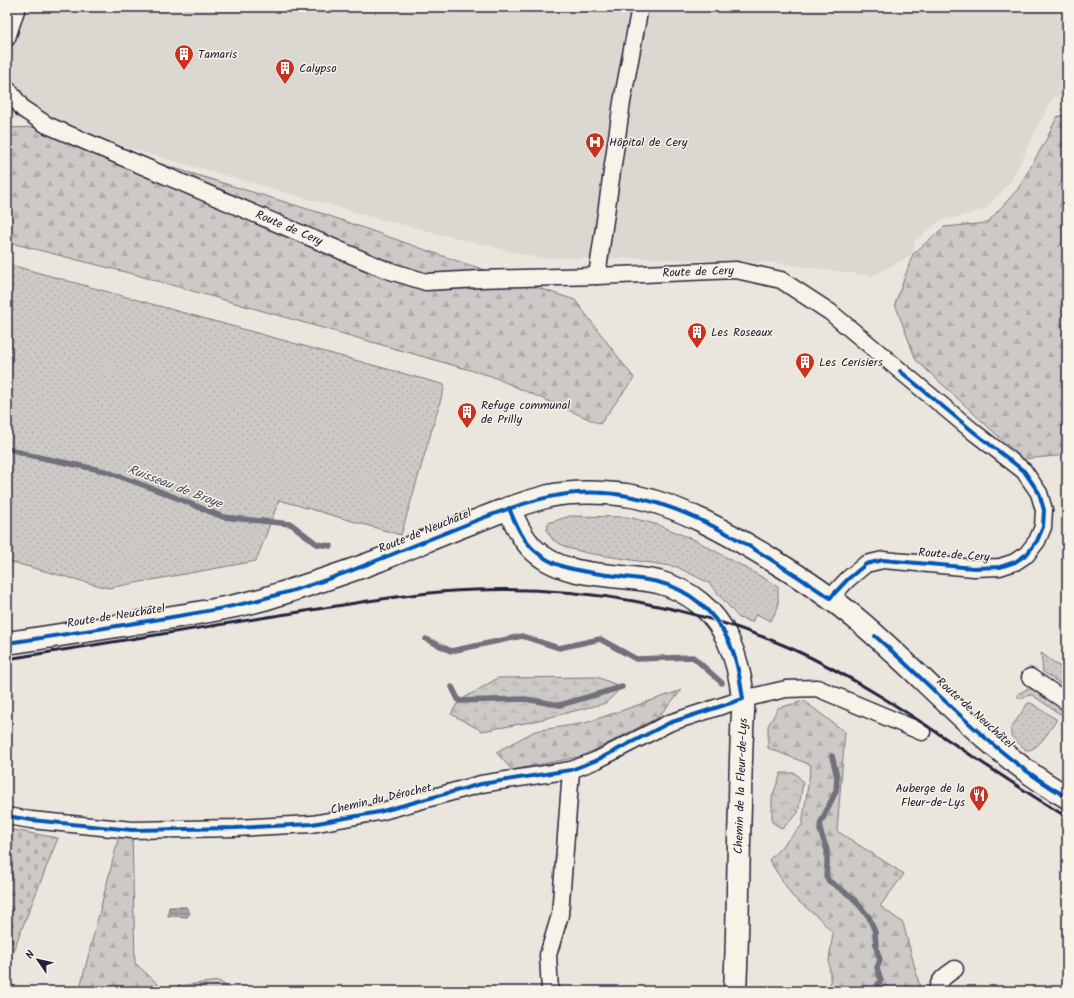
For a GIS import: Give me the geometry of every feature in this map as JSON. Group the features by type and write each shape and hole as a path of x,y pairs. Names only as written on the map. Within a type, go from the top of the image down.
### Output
{"main road":[{"name":"Route de Neuchâtel","path":"7,643 204,612 261,600 376,561 425,540 509,508 550,496 589,492 629,496 664,505 701,520 770,559 830,598 861,622 997,748 1027,771 1067,797"},
{"name":"Chemin de la Fleur-de-Lys","path":"509,508 520,533 532,548 544,558 559,566 576,571 658,582 675,588 697,600 715,618 729,641 738,669 743,699 735,991"}],"street":[{"path":"7,38 17,7"},
{"path":"597,276 622,102 640,7"},
{"name":"Route de Cery","path":"7,88 23,109 47,125 384,269 426,282 736,270 781,280 830,312 1024,471 1039,493 1044,510 1043,527 1038,541 1026,554 1015,562 1000,567 974,568 883,560 866,564 848,579 830,598"},
{"path":"1030,677 1067,702"},
{"name":"Chemin du Dérochet","path":"7,816 31,820 132,830 235,828 312,824 379,812 481,784 571,770 597,760 669,723 743,699 786,689 817,688 922,732"},
{"path":"550,991 548,955 560,915 571,770"},
{"path":"937,991 937,985 944,976 955,969"}],"shaded area":[{"name":"Hôpital de Cery","path":"7,7 1067,7 1067,93 1053,98 1012,180 985,209 960,217 941,220 915,241 913,254 873,276 775,263 643,258 538,258 379,219 93,138 7,116"},
{"path":"169,907 186,907 190,913 187,917 168,916"}],"green space":[{"path":"1067,114 1067,455 1023,459 916,360 895,304 913,254 944,227 987,223 1018,189 1046,140 1057,117"},
{"path":"40,127 324,214 575,300 634,378 600,424 491,376 133,274 7,242 7,128"},
{"path":"7,264 445,385 401,535 279,500 256,561 108,588 7,561"},
{"path":"570,516 628,517 659,525 697,541 778,586 778,607 771,621 756,614 752,622 739,618 709,583 677,567 587,553 568,548 553,540 547,531 548,523"},
{"path":"1041,653 1067,672 1067,688 1043,672"},
{"path":"597,677 622,687 606,703 531,722 482,731 451,714 459,701 498,678"},
{"path":"1027,689 1033,689 1066,708 1060,714 1032,695 1025,696 1020,699 1018,698 1018,694"},
{"path":"682,690 657,718 583,756 512,770 496,752 535,731 585,723"},
{"path":"804,701 845,732 837,831 904,874 880,906 903,923 921,991 831,991 829,961 833,933 819,918 793,897 769,860 802,825 811,765 768,748 768,726 778,708"},
{"path":"1028,703 1031,703 1056,719 1056,721 1039,744 1026,750 1011,736 1011,728"},
{"path":"781,773 795,773 803,782 798,813 782,829 772,822 772,797"},
{"path":"7,829 58,838 7,966"},
{"path":"120,832 132,833 135,963 162,988 219,981 233,991 78,991"}],"waterway":[{"name":"Ruisseau de Broye","path":"7,448 29,455 105,471 223,517 291,524 317,544 331,546"},
{"name":"Ruisseau de Broye","path":"426,639 451,651 522,636 559,648 600,639 636,659 693,657 722,683"},
{"path":"452,687 459,701 525,699 560,705 622,687"},
{"name":"Ruisseau de Broye","path":"832,756 837,777 836,791 821,822 820,830 827,850 826,876 829,881 852,897 869,917 875,932 876,947 880,960 877,968 881,980 874,991"}],"railway":[{"path":"7,659 400,596 475,590 555,591 595,595 674,609 751,632 788,647 861,684 1032,796 1067,817"}],"cycle path":[{"path":"7,643 235,606 262,599 335,577 475,521 531,501 588,492 628,496 654,502 707,523 759,552 830,598 848,579 866,564 883,560 974,568 1000,567 1015,562 1027,554 1037,541 1043,527 1044,510 1039,493 1024,471 900,371"},
{"path":"7,816 31,820 132,830 235,828 312,824 379,812 481,784 571,770 597,760 669,723 743,699 738,669 728,640 716,620 700,603 680,590 658,582 574,569 549,561 534,550 522,536 509,508"},
{"path":"875,636 991,743 1040,781 1067,797"}],"place":[{"name":"Tamaris","path":"184,71"},
{"name":"Calypso","path":"285,85"},
{"name":"Hôpital de Cery","path":"595,159"},
{"name":"Les Roseaux","path":"697,349"},
{"name":"Les Cerisiers","path":"805,379"},
{"name":"Refuge communal de Prilly","path":"467,429"},
{"name":"Auberge de la Fleur-de-Lys","path":"979,812"}]}
